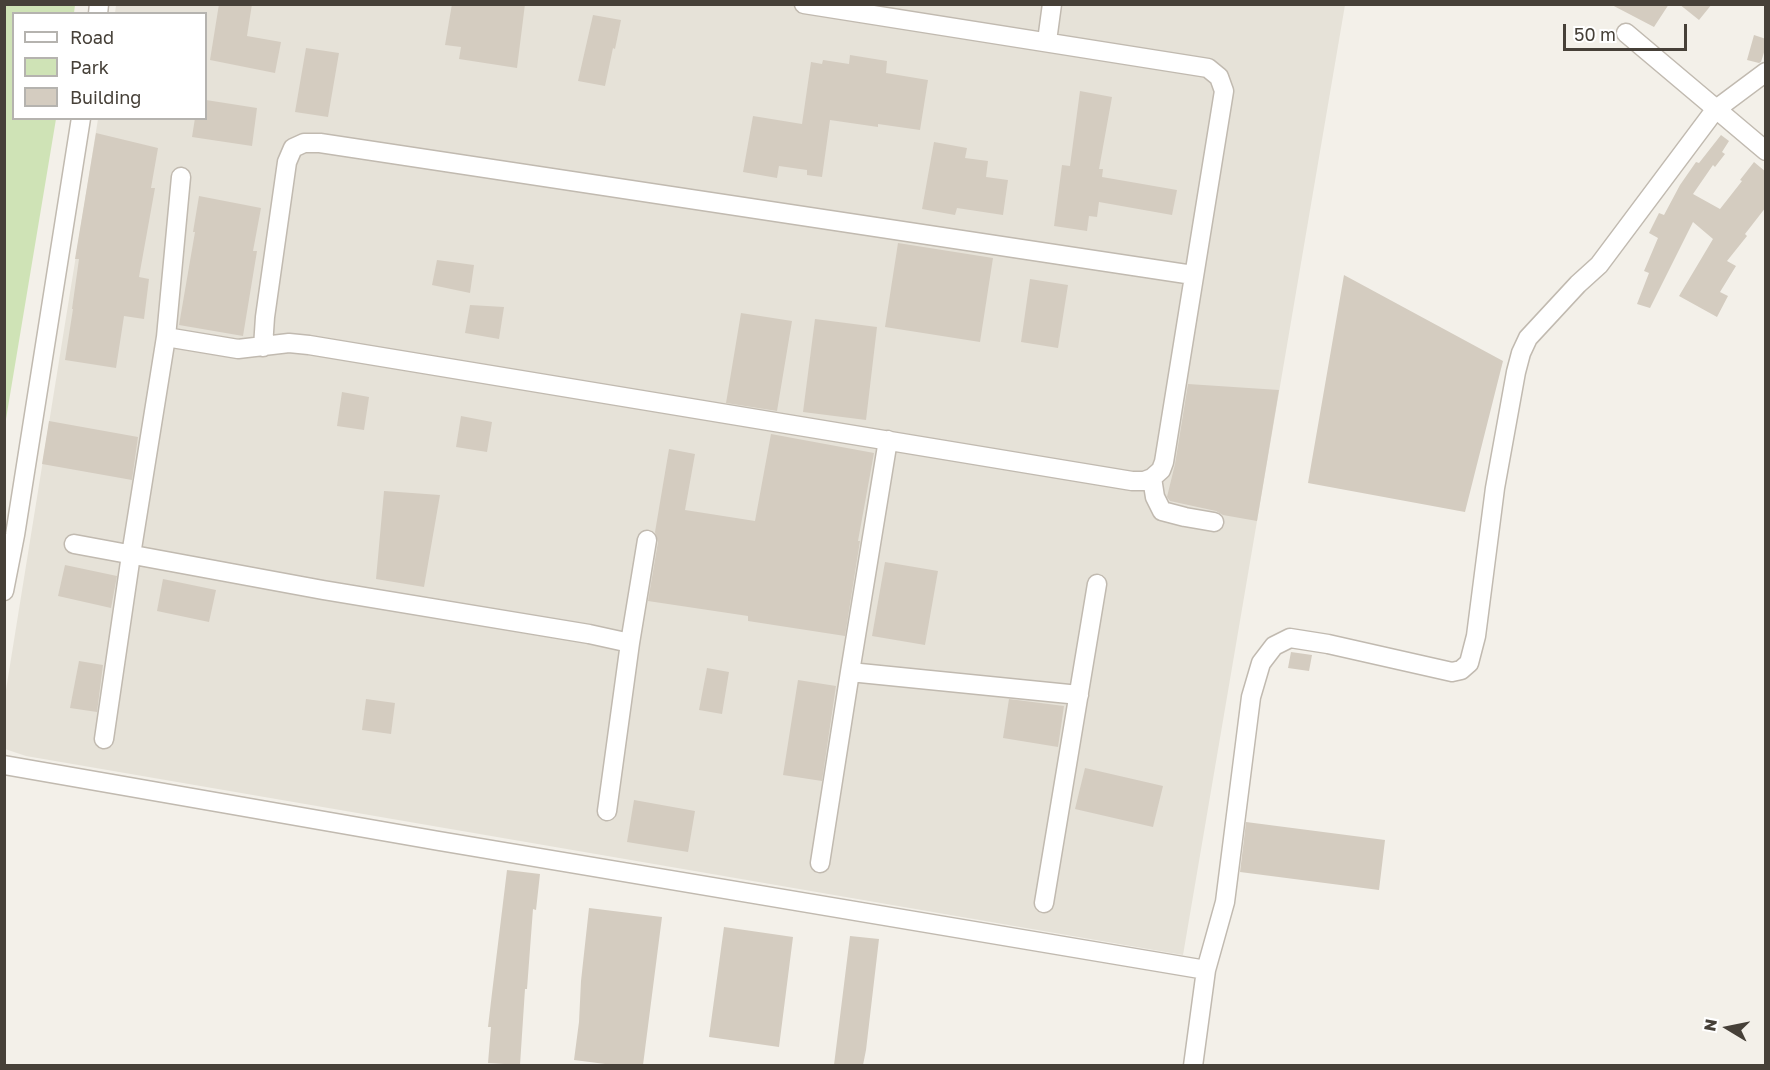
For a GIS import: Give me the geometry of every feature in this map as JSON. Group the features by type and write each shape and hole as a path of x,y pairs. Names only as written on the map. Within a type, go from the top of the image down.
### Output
{"street":[{"path":"166,337 238,349 289,343 309,345 1132,480 1144,481 1152,478 1161,470 1164,462 1224,91 1219,77 1208,68 804,4"},
{"path":"1047,41 1052,4"},
{"path":"1626,33 1766,151"},
{"path":"1193,1065 1206,970 1225,902 1251,697 1260,663 1274,646 1290,638 1329,644 1452,672 1461,670 1469,663 1476,636 1495,488 1515,372 1528,338 1606,256 1715,110 1766,72"},
{"path":"4,591 17,523 81,120"},
{"path":"263,347 265,317 287,162 293,148 304,143 320,142 1193,275"},
{"path":"104,739 166,337 181,177"},
{"path":"820,863 888,440"},
{"path":"1152,478 1155,497 1162,511 1214,522"},
{"path":"607,811 647,540"},
{"path":"74,544 630,643"},
{"path":"1044,903 1097,584"},
{"path":"850,672 1079,695"},
{"path":"4,765 1206,970"}],"shaded area":[{"path":"116,5 1345,5 1183,955 26,756 5,749 5,696 98,120 207,120 207,12 115,12"}],"green space":[{"path":"5,4 75,5 74,12 12,12 12,120 56,120 5,425"}],"building":[{"path":"219,4 252,4 247,36 281,42 275,73 210,60"},
{"path":"452,4 525,4 517,68 459,59 461,47 445,45"},
{"path":"1610,4 1669,4 1654,27"},
{"path":"1679,4 1712,4 1699,20"},
{"path":"593,15 621,20 605,86 578,81"},
{"path":"1754,35 1766,39 1766,46 1759,63 1747,60"},
{"path":"306,48 339,53 328,117 295,112"},
{"path":"850,55 887,61 886,73 928,80 920,130 830,120 822,177 807,175 807,170 779,166 777,178 743,172 753,116 802,124 811,62 822,64 823,60 849,64"},
{"path":"1080,91 1112,97 1099,169 1103,169 1102,177 1177,190 1172,215 1099,202 1097,217 1089,216 1087,231 1054,226 1062,165 1070,166"},
{"path":"207,100 257,108 252,146 192,137 195,120 207,120"},
{"path":"96,133 158,148 151,188 155,188 139,277 149,279 144,319 124,316 116,368 65,360 79,259 75,259"},
{"path":"1721,135 1729,141 1722,152 1725,154 1715,167 1713,165 1693,194 1720,209 1754,162 1766,172 1766,207 1727,261 1736,266 1720,292 1728,296 1717,317 1679,296 1713,239 1693,222 1650,308 1637,304 1649,273 1644,271 1658,238 1649,233 1659,213 1664,215 1680,185 1696,162 1699,163"},
{"path":"934,142 967,148 965,158 988,161 986,177 1008,180 1003,215 957,208 955,215 922,209"},
{"path":"199,196 261,208 253,251 257,251 243,336 179,325"},
{"path":"898,243 993,258 980,342 885,327"},
{"path":"437,260 474,265 470,293 432,285"},
{"path":"1344,275 1503,361 1465,512 1308,483"},
{"path":"1030,279 1068,285 1058,348 1021,342"},
{"path":"470,305 504,307 499,339 465,333"},
{"path":"741,313 792,321 777,411 726,403"},
{"path":"815,319 877,327 866,420 803,412"},
{"path":"1188,384 1279,390 1257,521 1170,501 1167,497 1175,464"},
{"path":"342,392 369,397 364,430 337,426"},
{"path":"461,416 492,422 487,452 456,447"},
{"path":"49,421 138,437 132,480 42,464"},
{"path":"771,434 874,453 858,541 860,541 845,636 748,621 748,616 648,601 658,542 655,532 669,449 695,454 685,510 755,521"},
{"path":"384,491 440,495 424,587 376,579"},
{"path":"885,562 938,571 925,645 872,636"},
{"path":"65,565 117,576 111,608 58,596"},
{"path":"163,579 216,590 209,622 157,611"},
{"path":"1291,652 1312,655 1309,671 1288,668"},
{"path":"79,661 103,665 97,712 70,708"},
{"path":"707,668 729,672 722,714 699,710"},
{"path":"798,680 836,686 822,781 783,775"},
{"path":"366,699 395,703 391,734 362,730"},
{"path":"1009,699 1064,706 1058,747 1003,738"},
{"path":"1085,768 1163,786 1153,827 1075,809"},
{"path":"634,800 695,811 688,852 627,842"},
{"path":"1246,822 1385,840 1379,890 1240,872"},
{"path":"507,870 540,874 536,910 533,909 520,1065 488,1063 491,1027 488,1027"},
{"path":"589,908 662,917 643,1065 613,1065 574,1060"},
{"path":"724,927 793,937 779,1047 709,1037"},
{"path":"850,936 879,939 866,1050 863,1065 834,1065"}]}
